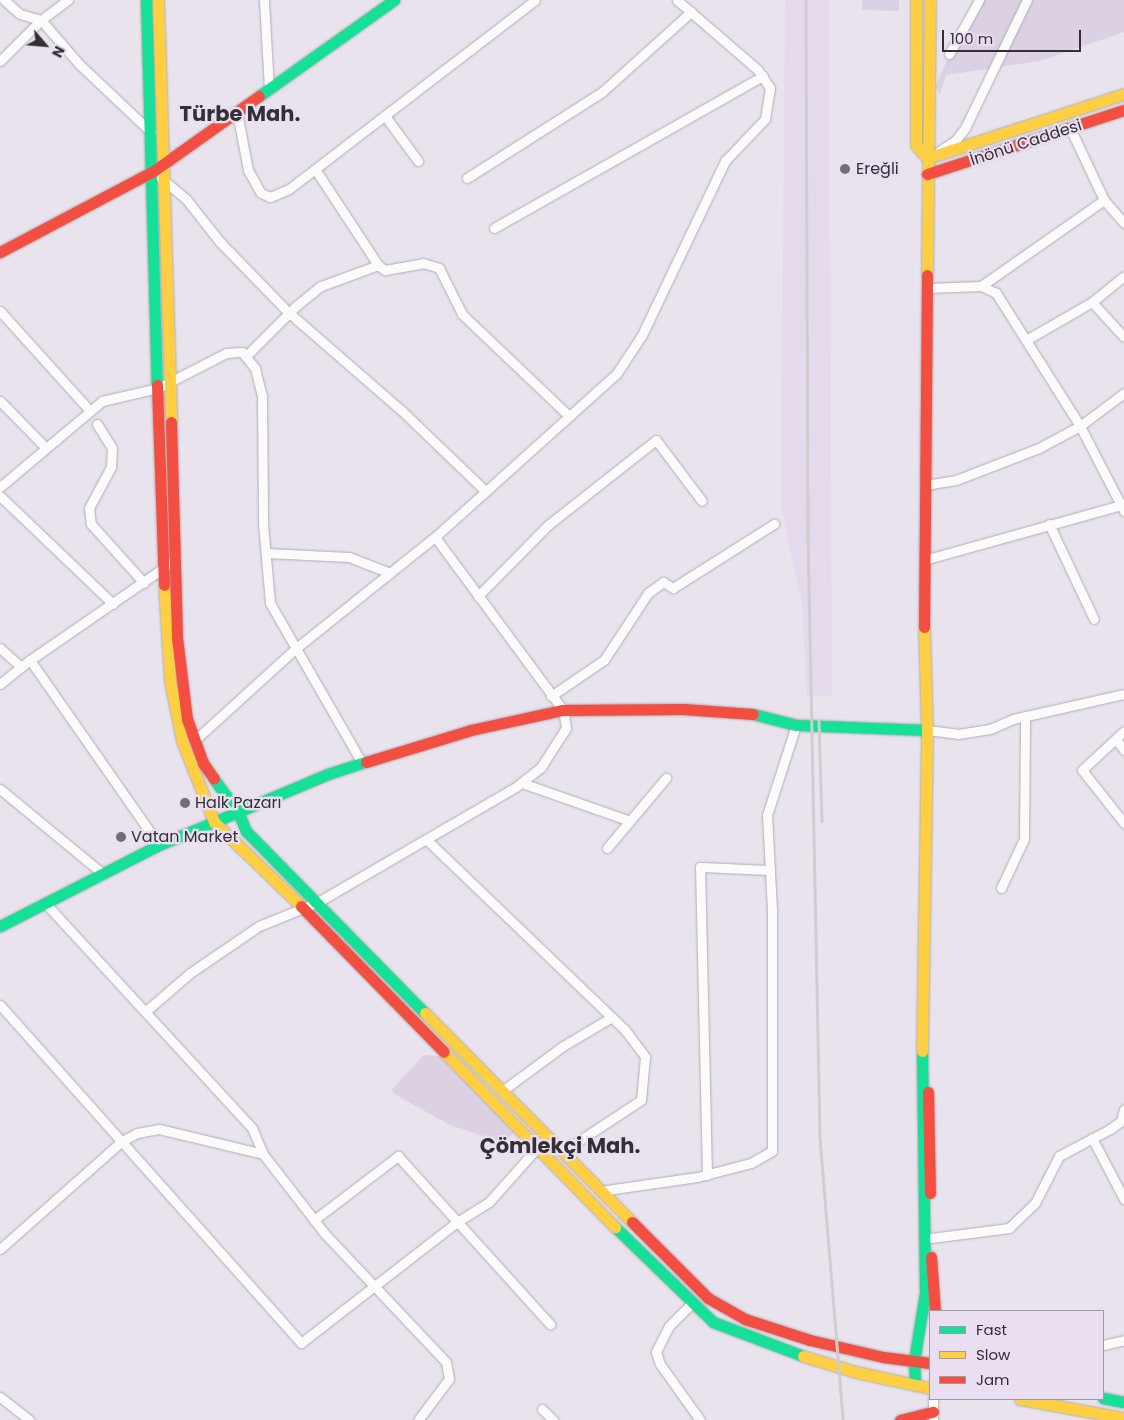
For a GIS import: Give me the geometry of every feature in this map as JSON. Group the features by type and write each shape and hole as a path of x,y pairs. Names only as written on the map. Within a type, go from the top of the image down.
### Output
{"main road":[{"path":"146,0 163,570 170,681 182,742 214,822 303,908 537,1148 713,1322 780,1348 856,1372 929,1388"},
{"path":"158,0 166,181 177,638 187,719 203,763 238,812 246,831 318,902 600,1191 708,1298 745,1320 851,1351 929,1363"},
{"path":"0,252 152,172 165,160 269,90 394,0"},
{"path":"916,0 916,145 927,158"},
{"path":"916,1385 914,1361 925,1293 923,1076 927,730 924,560 930,0"},
{"path":"927,158 1124,94"},
{"name":"İnönü Caddesi","path":"927,174 1124,110"},
{"path":"0,926 159,845 328,774 471,730 563,710 683,709 748,713 796,725 927,730"},
{"path":"923,1076 930,1098 931,1238 935,1310"},
{"path":"1104,1398 1124,1402"},
{"path":"1025,1400 1124,1418"},
{"path":"900,1420 933,1416"}],"street":[{"path":"4,0 20,14 41,20 79,64 151,132"},
{"path":"0,61 41,20 68,0"},
{"path":"264,0 269,90"},
{"path":"237,112 248,170 261,193 270,197 283,192 315,169 535,0"},
{"path":"195,740 295,649 435,537 484,490 617,373 642,334 725,161 765,118 770,88 763,76 677,0"},
{"path":"949,54 979,0"},
{"path":"927,158 955,141 965,128 1027,0"},
{"path":"466,178 602,92 691,12"},
{"path":"494,228 763,76"},
{"path":"385,116 418,160"},
{"path":"1070,128 1104,200 1124,223"},
{"path":"315,169 378,265 385,270 423,263 439,268 462,314 569,416"},
{"path":"152,172 166,181 186,199 220,242 290,314 401,410 484,490"},
{"path":"981,286 1104,200"},
{"path":"246,356 321,286 378,265"},
{"path":"1026,340 1092,302 1124,276"},
{"path":"924,560 1049,524 1123,507 1080,426 996,293 981,286 927,288"},
{"path":"1092,302 1124,337"},
{"path":"0,311 89,410"},
{"path":"0,488 45,447 102,400 158,388 171,383 226,352 242,352 255,368 262,397 266,553 270,603 362,764"},
{"path":"925,485 966,476 1039,448 1080,426 1124,393"},
{"path":"0,401 45,447"},
{"path":"97,424 112,448 110,467 89,508 91,524 144,583"},
{"path":"478,596 548,525 656,440 702,501"},
{"path":"0,496 113,604"},
{"path":"551,696 604,660 648,593 663,582 673,588 774,524"},
{"path":"1049,524 1094,619"},
{"path":"146,1010 190,974 259,926 318,902 428,841 522,782 541,767 566,728 563,710 435,537"},
{"path":"266,553 349,557 390,573"},
{"path":"0,684 30,660 175,560"},
{"path":"0,648 21,667"},
{"path":"30,660 159,845"},
{"path":"927,730 958,734 990,729 1025,716 1124,694"},
{"path":"1001,888 1024,840 1025,716"},
{"path":"600,1191 707,1174 751,1163 772,1151 770,870 767,815 796,725"},
{"path":"1124,731 1082,770 1124,823"},
{"path":"1116,739 1124,750"},
{"path":"607,848 666,778"},
{"path":"522,782 630,821"},
{"path":"0,789 103,874"},
{"path":"428,841 612,1017 645,1057 641,1100 562,1152"},
{"path":"707,1174 700,867 770,870"},
{"path":"46,904 146,1010 252,1128 263,1154 314,1220 446,1362 449,1379 418,1420"},
{"path":"0,1004 301,1343 457,1222 489,1202 537,1148"},
{"path":"502,1091 563,1046 612,1017"},
{"path":"931,1238 1009,1228 1035,1203 1059,1156 1120,1120 1124,1109"},
{"path":"0,1249 122,1141 137,1133 159,1129 263,1154"},
{"path":"1092,1138 1124,1199"},
{"path":"314,1220 398,1156 550,1324"},
{"path":"692,1303 669,1326 656,1352 660,1364 700,1420"},
{"path":"1104,1345 1124,1340"},
{"path":"0,1397 17,1416 29,1420"},
{"path":"933,1400 933,1416"},
{"path":"542,1408 553,1420"}],"shaded area":[{"path":"785,0 829,0 832,696 807,696 802,605 781,507"},
{"path":"862,0 899,0 899,11 862,10"},
{"path":"974,0 1124,0 1124,32 1040,61 946,75 940,94 935,87"},
{"path":"424,1055 439,1056 514,1132 505,1143 450,1125 394,1094 392,1089"}],"railway":[{"path":"806,0 808,534 820,1138 843,1420"},
{"path":"819,720 822,821"}],"traffic: fast":[{"path":"146,0 157,385"},
{"path":"259,96 394,0"},
{"path":"753,714 796,725 927,730"},
{"path":"0,926 159,845 328,774 366,762"},
{"path":"214,779 238,812 246,831 425,1013"},
{"path":"915,1385 914,1361 925,1293 922,1051"},
{"path":"615,1227 713,1322 803,1356"},
{"path":"1104,1398 1124,1402"}],"traffic: slow":[{"path":"158,0 171,422"},
{"path":"916,0 916,145 927,158"},
{"path":"927,275 930,0"},
{"path":"927,158 1124,94"},
{"path":"164,585 170,681 182,741 214,822 301,906"},
{"path":"922,1051 927,730 924,627"},
{"path":"425,1013 632,1222"},
{"path":"444,1052 615,1227"},
{"path":"803,1356 856,1372 929,1388"},
{"path":"1025,1400 1124,1418"}],"traffic: jam":[{"path":"0,252 152,172 259,96"},
{"path":"927,174 1124,110"},
{"path":"924,627 927,275"},
{"path":"157,385 164,585"},
{"path":"171,422 177,638 187,719 203,763 214,779"},
{"path":"366,762 471,730 563,710 683,709 753,714"},
{"path":"301,906 444,1052"},
{"path":"928,1092 930,1193"},
{"path":"632,1222 708,1298 745,1319 810,1340 883,1357 929,1363"},
{"path":"931,1257 935,1310"},
{"path":"900,1420 933,1412"}],"place":[{"name":"Ereğli","path":"845,169"},
{"name":"Halk Pazarı","path":"185,803"},
{"name":"Vatan Market","path":"121,837"}],"district":[{"name":"Türbe Mah.","path":"240,114"},
{"name":"Çömlekçi Mah.","path":"560,1146"}]}
